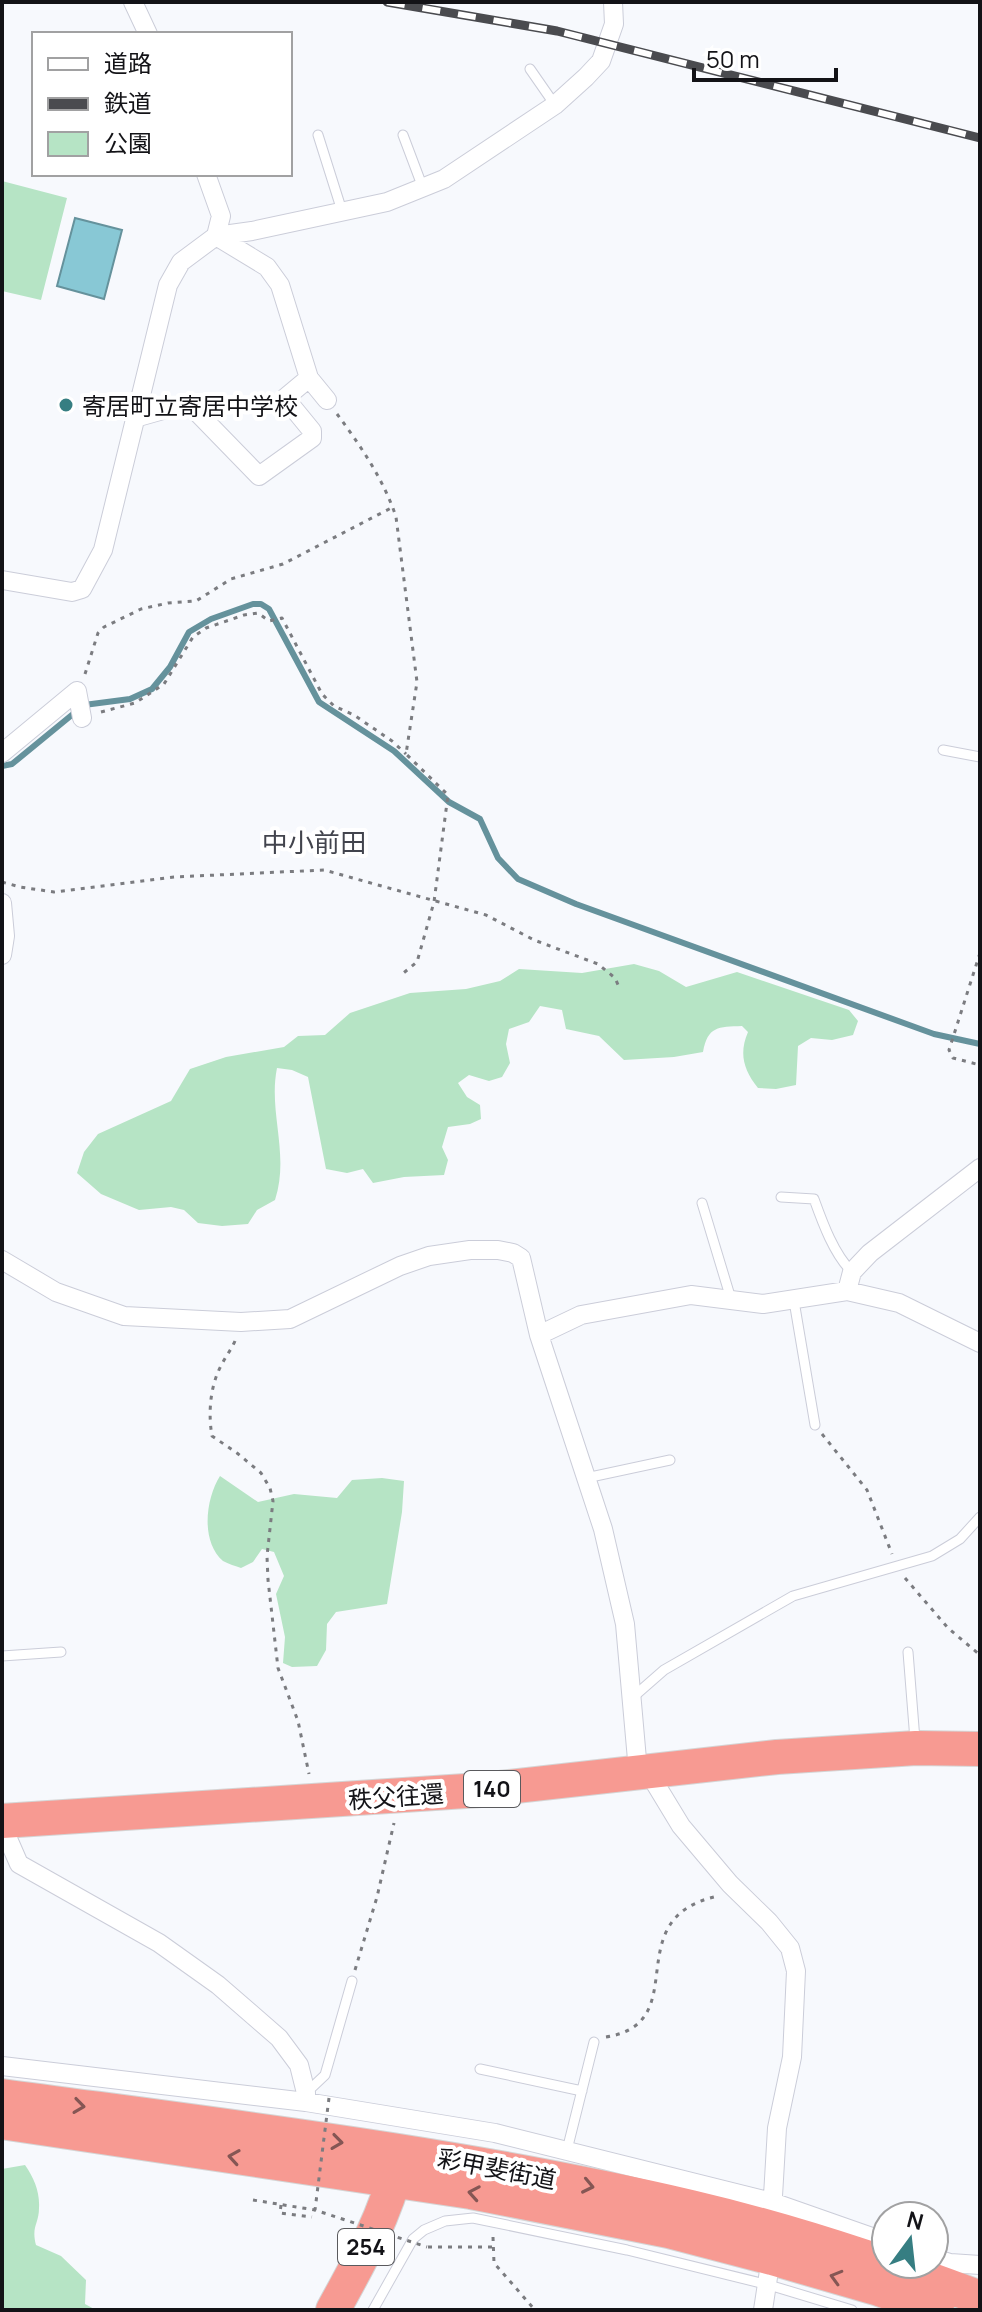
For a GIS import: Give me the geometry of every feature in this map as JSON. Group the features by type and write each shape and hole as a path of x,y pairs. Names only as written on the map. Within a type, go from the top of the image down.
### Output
{"highway":[{"name":"秩父往還","path":"4,1816 399,1796 481,1790 777,1757 916,1748 980,1749"},
{"name":"彩甲斐街道","path":"2,2096 398,2166"},
{"name":"彩甲斐街道","path":"2,2122 398,2166 502,2167 691,2207 879,2289 937,2310"},
{"name":"254","path":"333,2310 375,2229 398,2166"},
{"name":"彩甲斐街道","path":"771,2243 980,2298"}],"street":[{"path":"133,2 147,32"},
{"path":"2,580 72,592 82,589 103,550 168,285 181,262 216,236 387,202 444,179 555,105 601,61 614,24 613,2"},
{"path":"207,176 221,216 216,236"},
{"path":"216,236 267,267 280,285 309,378 327,400"},
{"path":"135,418 188,403 259,476 312,438 312,431 285,398 309,378"},
{"path":"2,753 77,691 82,718"},
{"path":"2,903 5,936 2,955"},
{"path":"847,1291 852,1272 870,1253 980,1168"},
{"path":"2,1260 56,1292 124,1316 241,1322 290,1319 400,1266 429,1256 470,1250 498,1250 521,1258 539,1335 603,1529 625,1624 643,1771 681,1826 790,1948 796,1971 792,2057 777,2128 771,2243 763,2310"},
{"path":"539,1335 581,1315 691,1295 763,1304 847,1291 899,1303 980,1343"},
{"path":"4,1816 19,1864 159,1943 218,1985 279,2038 299,2065 306,2098"},
{"path":"2,2066 306,2098 495,2133 567,2150 771,2243 870,2242"},
{"path":"950,2263 980,2265"}],"lane":[{"path":"530,69 555,105"},
{"path":"318,135 342,211"},
{"path":"403,135 423,189"},
{"path":"943,750 980,757"},
{"path":"781,1197 814,1199 843,1263 852,1272"},
{"path":"702,1203 731,1300"},
{"path":"794,1301 815,1425"},
{"path":"586,1478 670,1460"},
{"path":"632,1698 664,1670 793,1596 932,1556 960,1539 980,1517"},
{"path":"2,1656 61,1652"},
{"path":"908,1652 916,1748"},
{"path":"306,2098 325,2075 352,1981"},
{"path":"567,2150 594,2042"},
{"path":"480,2069 582,2091"},
{"path":"373,2310 413,2239 424,2230 445,2221 473,2218 627,2250 771,2243 852,2310"}],"path":[{"path":"327,400 358,443 393,507 417,682 406,754"},
{"path":"77,691 90,663 98,633 104,627 141,609 196,601 231,579 283,564 393,507"},
{"path":"82,718 147,697 164,684 193,637 206,628 258,613 269,621 282,618 322,694 334,706 354,715 392,741 448,795 434,902 417,962 401,975"},
{"path":"2,882 54,892 174,877 324,870 486,915 534,940 598,964 615,978 619,987"},
{"path":"980,953 949,1050 953,1058 980,1065"},
{"path":"241,1322 214,1386 209,1414 212,1436 261,1473 270,1488 273,1501 267,1568 278,1668 306,1752 312,1801"},
{"path":"815,1425 867,1490 897,1566 948,1628 980,1655"},
{"path":"352,1981 377,1897 399,1796"},
{"path":"594,2042 630,2030 650,2008 663,1936 673,1919 685,1907 700,1900 738,1892"},
{"path":"315,2210 329,2098"},
{"path":"253,2200 315,2210 427,2247 492,2247"},
{"path":"281,2204 280,2213 312,2217"},
{"path":"495,2222 494,2263 535,2310"}],"green space":[{"path":"2,181 67,198 41,300 2,291"},
{"path":"634,964 659,971 686,987 737,972 849,1010 858,1021 853,1035 832,1040 811,1038 798,1046 796,1085 776,1089 758,1088 749,1074 743,1054 748,1032 742,1026 715,1030 708,1037 703,1052 624,1060 599,1036 566,1029 562,1010 540,1006 529,1022 509,1029 506,1044 510,1063 502,1077 489,1081 469,1075 458,1083 467,1097 480,1105 481,1119 448,1127 442,1147 448,1160 444,1175 404,1177 373,1183 363,1169 347,1173 326,1169 308,1077 277,1068 275,1101 280,1150 279,1183 275,1200 257,1210 248,1224 222,1226 198,1223 184,1210 171,1207 139,1210 101,1194 77,1173 84,1152 98,1134 171,1101 190,1069 226,1057 284,1047 298,1036 325,1035 350,1013 410,993 466,989 500,981 519,969 582,973"},
{"path":"220,1476 258,1502 294,1494 337,1498 352,1480 382,1478 404,1481 387,1604 336,1612 327,1624 326,1650 317,1666 292,1667 283,1663 285,1637 276,1594 284,1576 274,1552 262,1549 253,1562 241,1568 223,1561 216,1553 208,1531 208,1519 211,1496"},
{"path":"25,2165 34,2180 38,2196 39,2213 34,2233 36,2245 61,2256 86,2280 85,2304 96,2310 2,2310 2,2169"}],"water":[{"path":"75,218 122,230 104,299 57,286"}],"waterway":[{"path":"2,766 12,764 84,705 130,699 152,689 170,667 189,632 211,619 261,604 269,609 319,702 394,751 449,802 480,819 498,858 518,879 576,904 934,1034 980,1044"}],"railway":[{"path":"387,2 557,31 980,138"}],"place":[{"name":"寄居町立寄居中学校","path":"66,405"}],"district":[{"name":"中小前田","path":"314,842"}]}
